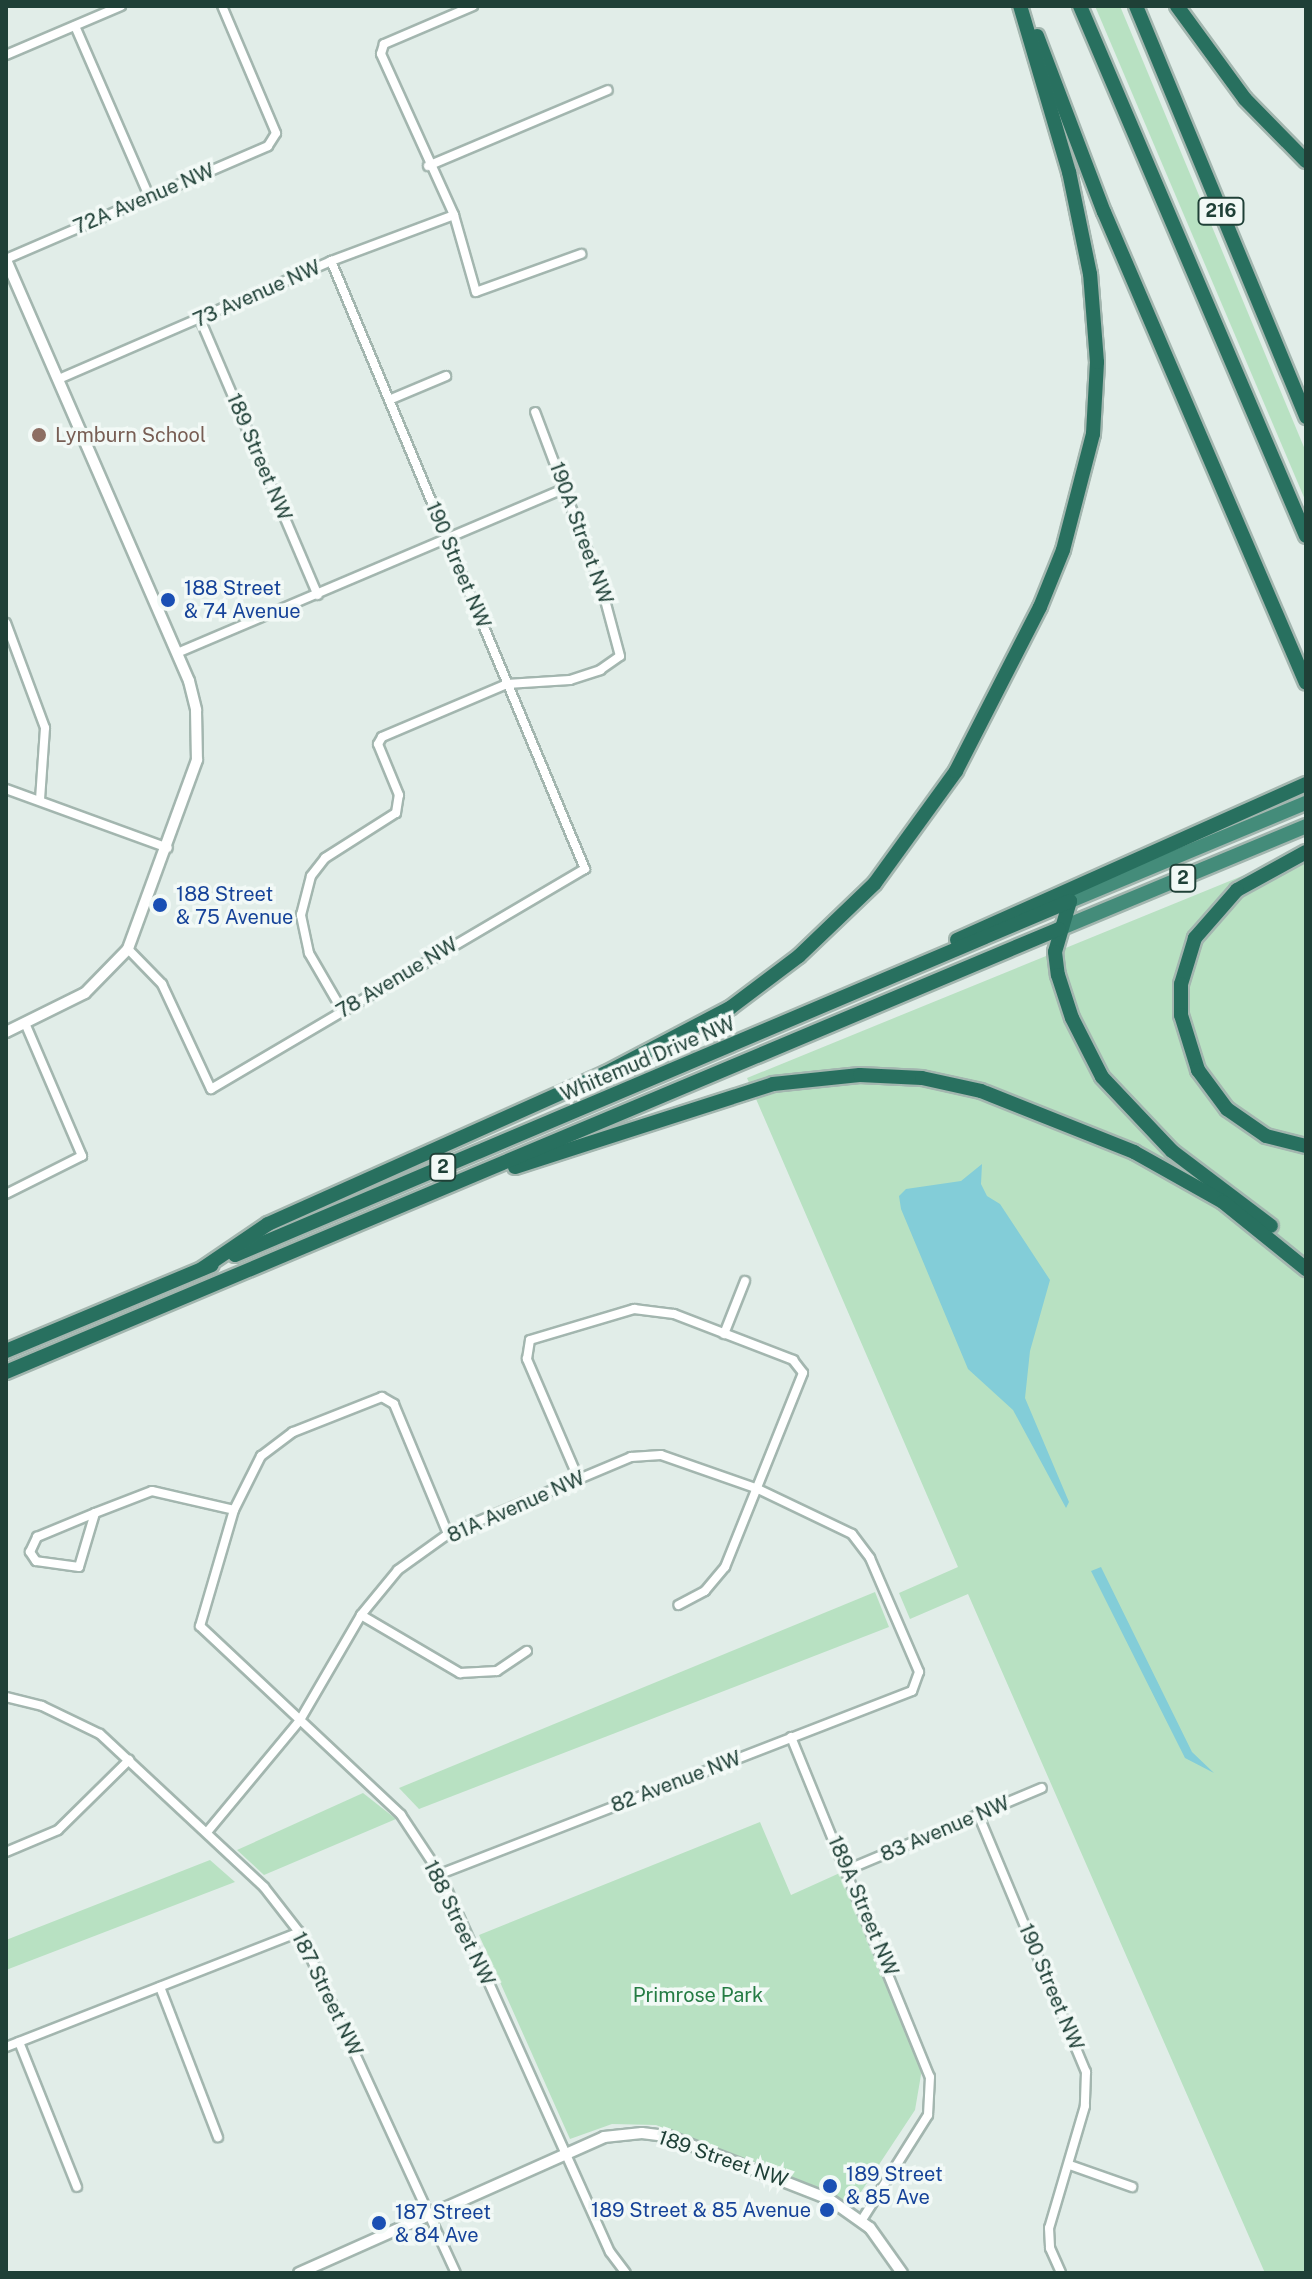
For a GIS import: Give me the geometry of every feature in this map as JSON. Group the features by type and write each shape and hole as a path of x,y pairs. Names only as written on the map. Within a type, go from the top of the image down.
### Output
{"highway":[{"path":"203,1268 268,1224 606,1073 730,1008 799,956 875,883 956,771 1040,607 1063,550 1094,420 1097,362 1090,274 1069,172 1020,6"},
{"path":"1026,6 1104,212 1306,683"},
{"name":"216","path":"1080,6 1306,536"},
{"name":"216","path":"1136,6 1306,417"},
{"path":"1177,6 1245,99 1306,161"},
{"path":"880,983 975,931 1306,784"},
{"name":"Whitemud Drive NW","path":"6,1351 1306,803"},
{"name":"Whitemud Drive NW","path":"6,1372 1306,826"},
{"path":"1306,852 1237,890 1195,938 1181,984 1181,1015 1198,1070 1227,1109 1266,1136 1306,1146"},
{"path":"1070,901 1059,929 1058,975 1072,1018 1102,1077 1172,1151 1306,1259"},
{"path":"374,1216 643,1122 773,1084 860,1075 922,1078 981,1091 1134,1152 1223,1202 1306,1269"}],"street":[{"path":"6,55 121,6"},
{"name":"72A Avenue NW","path":"6,259 268,146 276,133 222,6"},
{"path":"473,6 384,44 381,54 428,166 454,215 476,292 581,254"},
{"path":"75,26 149,196"},
{"path":"428,166 608,90"},
{"name":"73 Avenue NW","path":"61,378 331,261 454,215"},
{"path":"6,259 61,378 177,653 196,710 197,760 168,848 128,949 85,993 6,1032"},
{"name":"190 Street NW","path":"331,261 585,869"},
{"name":"189 Street NW","path":"200,319 318,595"},
{"path":"389,400 446,376"},
{"name":"190A Street NW","path":"507,684 570,680 600,670 620,656 566,488 535,412"},
{"path":"177,653 449,541 566,488"},
{"path":"6,623 45,728 40,799"},
{"path":"342,1010 309,953 301,915 311,876 325,858 396,813 399,795 378,744 382,737 507,684"},
{"path":"6,789 168,848"},
{"name":"78 Avenue NW","path":"128,949 162,984 211,1089 585,869"},
{"path":"6,1194 82,1156 25,1023"},
{"path":"724,1334 745,1281"},
{"path":"579,1480 527,1359 530,1340 634,1309 674,1314 793,1360 803,1373 725,1567 705,1591 679,1605"},
{"name":"188 Street NW","path":"448,1534 394,1404 382,1397 293,1432 261,1456 234,1510 200,1626 401,1815 440,1874 610,2252 626,2273"},
{"name":"81A Avenue NW","path":"208,1831 300,1720 361,1615 398,1570 448,1534 631,1457 661,1455 758,1489 852,1534 870,1558 919,1672 912,1691"},
{"path":"95,1513 79,1567 36,1561 30,1552 37,1537 95,1513 152,1491 234,1510"},
{"path":"361,1615 460,1673 497,1671 527,1651"},
{"name":"82 Avenue NW","path":"440,1874 912,1691"},
{"name":"187 Street NW","path":"6,1697 42,1706 100,1734 208,1831 299,1932 456,2273"},
{"name":"189A Street NW","path":"791,1737 849,1869 930,2077 928,2115 862,2220"},
{"path":"6,1852 58,1830 129,1760"},
{"name":"83 Avenue NW","path":"849,1869 1042,1788"},
{"name":"190 Street NW","path":"978,1814 1086,2072 1088,2088 1070,2165 1049,2228 1050,2248 1061,2273"},
{"path":"6,2047 299,1932"},
{"path":"160,1987 218,2137"},
{"path":"19,2042 77,2187"},
{"name":"189 Street NW","path":"565,2154 604,2137 668,2136 817,2193 862,2220 902,2273"},
{"path":"299,2273 565,2154"},
{"path":"1070,2165 1132,2187"}],"green space":[{"path":"1095,6 1120,6 1306,452 1306,502"},
{"path":"1306,850 1306,2273 1265,2273 968,1594 910,1619 899,1593 958,1567 747,1078"},
{"path":"875,1592 889,1627 419,1809 399,1788"},
{"path":"363,1793 396,1819 264,1875 237,1850"},
{"name":"Primrose Park","path":"760,1822 791,1895 842,1872 922,2069 915,2110 853,2204 656,2125 612,2124 570,2139 479,1935"},
{"path":"210,1860 235,1882 6,1970 6,1940"}],"water":[{"path":"982,1164 981,1184 987,1196 1000,1204 1050,1280 1030,1351 1025,1398 1069,1502 1066,1508 1013,1410 968,1369 901,1209 899,1196 906,1189 961,1181"},
{"path":"1101,1567 1192,1752 1214,1773 1185,1758 1091,1571"}],"place":[{"name":"Lymburn School","path":"39,435"},
{"name":"188 Street & 74 Avenue","path":"168,600"},
{"name":"188 Street & 75 Avenue","path":"160,905"},
{"name":"189 Street & 85 Ave","path":"830,2186"},
{"name":"189 Street & 85 Avenue","path":"827,2210"},
{"name":"187 Street & 84 Ave","path":"379,2223"}]}
